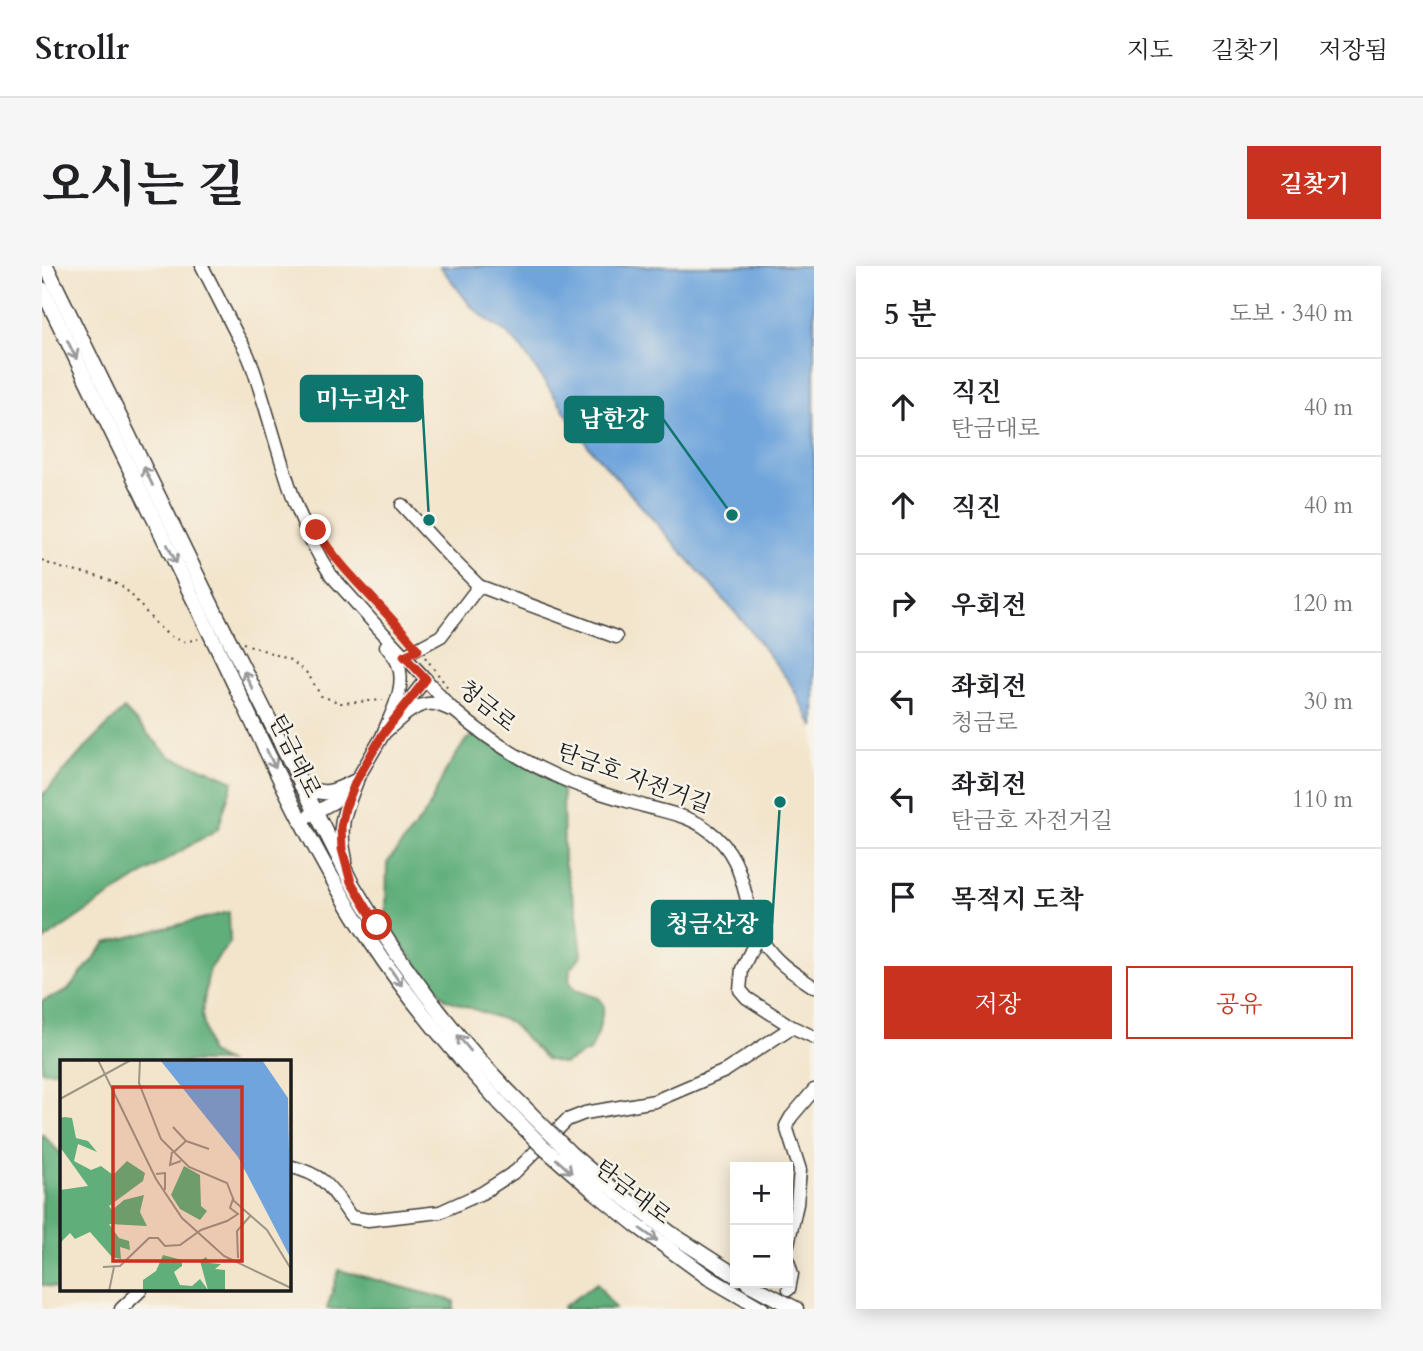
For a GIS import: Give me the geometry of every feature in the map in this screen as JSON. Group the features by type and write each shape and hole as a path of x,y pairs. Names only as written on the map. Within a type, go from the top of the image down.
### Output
{"main road":[{"name":"탄금대로","path":"46,266 202,587 351,882 410,975 486,1069 505,1098"},
{"name":"탄금대로","path":"42,289 301,820 339,890 380,954 453,1051 570,1153 636,1225 709,1278 762,1309"},
{"path":"301,785 314,791 332,793 356,781"},
{"path":"351,882 342,849 341,827 356,781"},
{"name":"탄금대로","path":"600,1187 730,1272"},
{"path":"757,1288 796,1309"}],"street":[{"name":"청금로","path":"202,266 243,344 295,500 312,543 331,575 454,710 497,743 555,776 612,796 677,814 707,829 722,841 736,862 759,934 768,949 781,965 814,987"},
{"path":"402,505 479,586 616,637"},
{"path":"404,656 441,636 479,586"},
{"path":"301,820 334,802 356,781 383,734 397,699 401,675 398,664 367,616"},
{"path":"383,734 426,679"},
{"path":"383,734 409,711 424,705 435,704 454,710"},
{"path":"759,934 742,969 740,990 747,998 792,1027 814,1037"},
{"path":"290,1166 308,1171 326,1182 351,1217 368,1220 440,1212 482,1193 516,1171 567,1120 585,1113 655,1101 725,1071 792,1027"},
{"path":"792,1225 800,1170 786,1126 814,1090"},
{"path":"121,1309 139,1292"}],"path":[{"path":"330,553 399,626 452,693"},
{"path":"42,561 51,566 108,580 124,589 169,636 184,642 198,639"},
{"path":"239,641 291,660 308,674 321,696 341,703 397,699"}],"green space":[{"path":"124,709 170,757 233,781 218,829 129,883 42,942 42,793 44,794"},
{"path":"476,734 557,783 563,792 564,862 577,913 582,955 570,969 569,981 576,990 598,998 604,1006 591,1050 564,1064 546,1059 510,1022 445,999 394,936 386,914 387,863 427,811 445,772 466,740"},
{"path":"229,912 230,942 209,969 202,1014 209,1052 223,1060 60,1060 60,1071 42,1071 42,1001 68,990 106,943"},
{"path":"42,1134 60,1153 60,1289 42,1285"},
{"path":"339,1270 454,1301 454,1309 327,1309"},
{"path":"597,1283 615,1309 564,1309 563,1307"}],"water":[{"path":"440,266 814,266 814,727 790,683 747,626 589,447 522,349 507,333 471,306"}],"place":[{"name":"남한강","path":"732,515"},
{"name":"미누리산","path":"429,520"},
{"name":"청금산장","path":"780,802"}],"route":[{"path":"316,530 330,553 418,650 404,656 426,679 383,734 356,781 341,827 342,849 351,882 377,925"}]}
